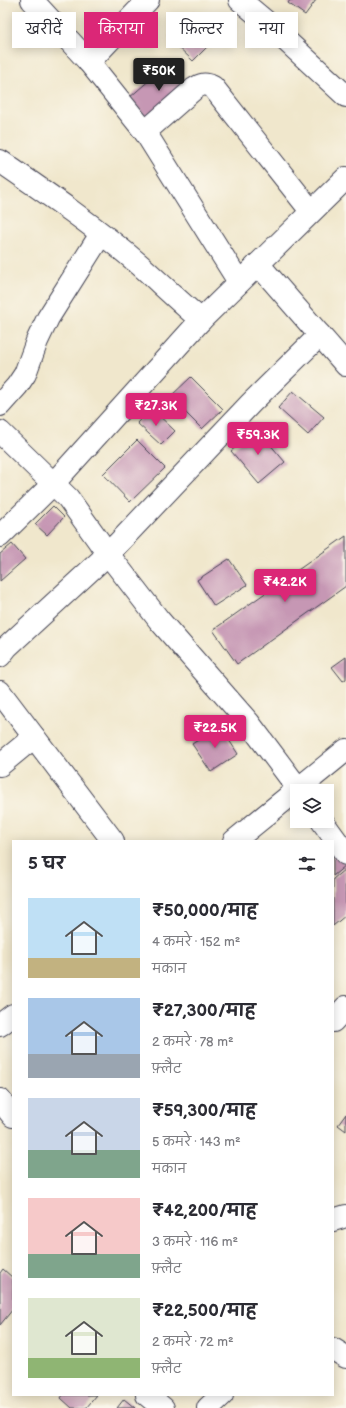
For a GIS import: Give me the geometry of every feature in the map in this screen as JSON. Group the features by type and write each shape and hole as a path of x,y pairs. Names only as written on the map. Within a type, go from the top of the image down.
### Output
{"street":[{"path":"32,0 89,62 145,132 239,282"},
{"path":"89,62 148,0"},
{"path":"240,0 271,26 346,96"},
{"path":"145,132 194,89 201,85 207,84 213,87 311,211"},
{"path":"0,161 101,234 139,264 200,320"},
{"path":"0,536 53,484 200,320 346,178"},
{"path":"0,405 17,386 25,374 35,346 48,318 101,234"},
{"path":"258,264 345,363"},
{"path":"0,656 7,646 108,554 251,403 320,335"},
{"path":"0,432 68,498 108,554 159,620 249,723 295,784"},
{"path":"0,692 112,840"},
{"path":"0,764 34,737"},
{"path":"306,784 346,750"},
{"path":"235,840 290,797"},
{"path":"327,828 346,854"},
{"path":"334,1020 346,1007"},
{"path":"0,1025 12,1016"},
{"path":"0,1100 12,1115"},
{"path":"334,1220 346,1216"},
{"path":"334,1350 346,1358"},
{"path":"148,1396 163,1408"},
{"path":"208,1408 221,1396"}],"building":[{"path":"290,0 316,0 305,15 288,3"},
{"path":"179,48 206,48 193,61"},
{"path":"168,64 189,87 149,121 129,98"},
{"path":"191,377 223,409 202,429 170,397"},
{"path":"293,391 324,417 308,435 278,408"},
{"path":"151,408 175,431 161,445 137,423"},
{"path":"257,429 285,462 259,484 231,451"},
{"path":"137,440 165,468 130,502 103,474"},
{"path":"53,506 64,517 47,535 35,524"},
{"path":"346,536 346,586 237,664 213,630"},
{"path":"12,544 25,559 0,581 0,554"},
{"path":"229,559 247,585 214,606 197,580"},
{"path":"346,657 346,679 343,681 332,667"},
{"path":"220,726 238,754 211,772 192,744"},
{"path":"334,849 346,865 334,875"},
{"path":"345,869 346,915 334,925 334,878"},
{"path":"346,1114 346,1131 338,1125"},
{"path":"3,1269 12,1277 12,1310 0,1325 0,1273"},
{"path":"62,1396 96,1396 86,1408 72,1408 61,1398"},
{"path":"124,1399 135,1408 117,1408"}]}
